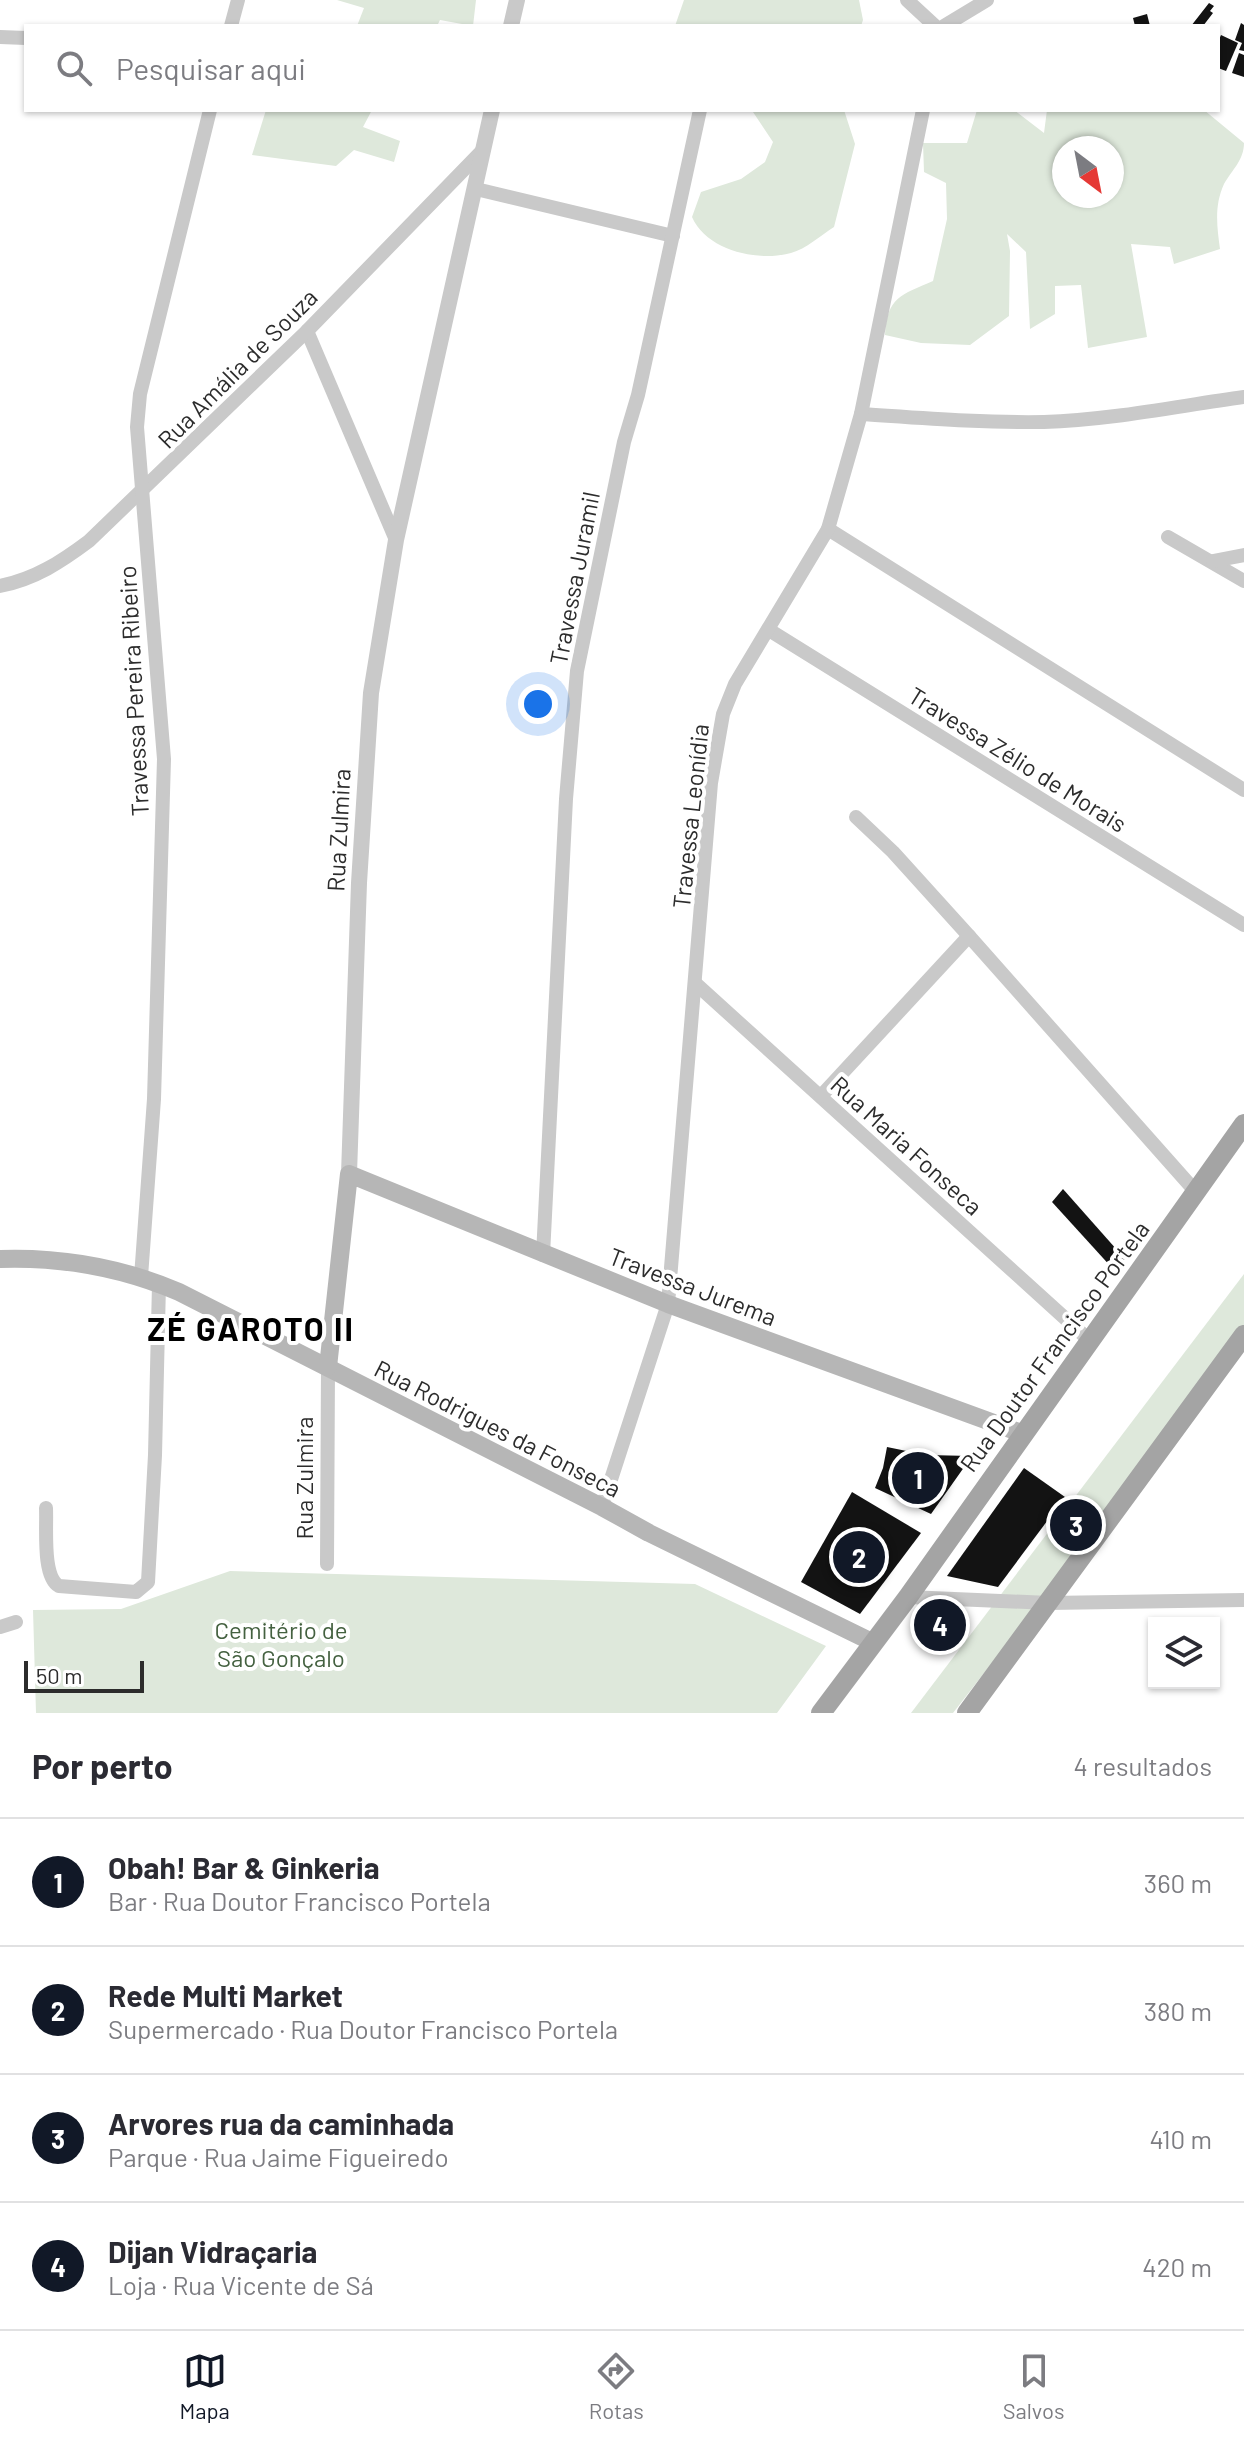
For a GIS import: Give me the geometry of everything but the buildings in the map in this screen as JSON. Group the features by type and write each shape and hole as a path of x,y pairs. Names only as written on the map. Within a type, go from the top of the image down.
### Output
{"main road":[{"name":"Rua Doutor Francisco Portela","path":"821,1713 908,1597 1244,1124"},
{"name":"Travessa Jurema","path":"349,1174 668,1304 1024,1434"},
{"name":"Rua Zulmira","path":"328,1367 349,1174"},
{"name":"Rua Rodrigues da Fonseca","path":"0,1259 46,1258 150,1280 328,1367 649,1533 874,1643"},
{"path":"967,1713 1244,1335"}],"street":[{"path":"232,24 238,0"},
{"path":"511,24 517,0"},
{"path":"907,0 932,24"},
{"path":"947,24 987,0"},
{"path":"0,37 24,38"},
{"name":"Travessa Pereira Ribeiro","path":"46,1508 48,1571 53,1583 136,1592 148,1582 155,1455 150,1280 164,759 137,427 140,394 210,112"},
{"name":"Rua Zulmira","path":"349,1174 366,748 371,693 396,540 492,112"},
{"name":"Travessa Juramil","path":"543,1255 566,799 577,671 624,442 638,395 700,112"},
{"name":"Travessa Leonídia","path":"602,1507 668,1304 711,783 723,714 735,684 828,529 861,414 923,112"},
{"name":"Rua Amália de Souza","path":"0,586 22,582 54,567 89,541 307,331 483,150"},
{"path":"476,189 673,236"},
{"path":"307,331 396,540"},
{"path":"861,414 980,422 1046,422 1244,397"},
{"path":"828,529 1244,790"},
{"path":"1168,537 1244,581"},
{"path":"1213,561 1244,555"},
{"name":"Travessa Zélio de Morais","path":"769,630 1244,925"},
{"path":"856,817 893,852 1196,1192"},
{"path":"821,1096 969,936"},
{"name":"Rua Maria Fonseca","path":"695,983 1089,1340"},
{"name":"Rua Zulmira","path":"327,1564 328,1367"},
{"path":"908,1597 1049,1603 1244,1600"},
{"path":"0,1627 16,1622"}],"green space":[{"path":"337,0 476,0 473,24 440,20 438,24 358,24 364,8"},
{"path":"684,0 859,0 863,20 862,24 676,24"},
{"path":"265,112 371,112 363,127 400,141 394,162 354,150 336,166 252,155"},
{"path":"753,112 845,112 855,144 834,227 791,253 749,255 721,246 699,229 692,217 701,192 741,179 765,162 773,142"},
{"path":"976,112 1017,112 1044,133 1047,112 1206,112 1244,143 1240,160 1224,184 1219,200 1217,224 1220,249 1174,264 1170,247 1131,244 1147,337 1088,348 1081,285 1055,286 1055,314 1030,329 1026,252 1007,234 1010,251 1009,316 970,345 921,343 885,335 889,312 898,299 933,281 947,219 946,183 924,172 923,143 967,143"},
{"path":"1244,1274 1244,1338 953,1713 911,1713"},
{"name":"Cemitério de São Gonçalo","path":"230,1571 695,1584 826,1646 777,1713 36,1713 33,1610 121,1609"}],"place":[{"name":"Obah! Bar & Ginkeria","path":"918,1478"},
{"name":"Arvores rua da caminhada","path":"1076,1525"},
{"name":"Rede Multi Market","path":"859,1557"},
{"name":"Dijan Vidraçaria","path":"940,1625"}],"district":[{"name":"ZÉ GAROTO II","path":"251,1328"}]}
